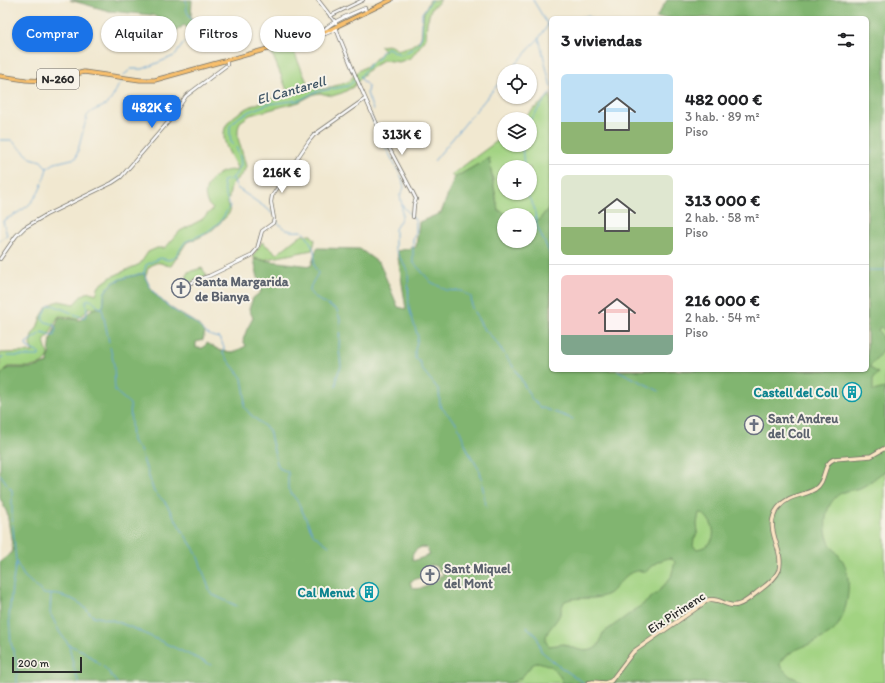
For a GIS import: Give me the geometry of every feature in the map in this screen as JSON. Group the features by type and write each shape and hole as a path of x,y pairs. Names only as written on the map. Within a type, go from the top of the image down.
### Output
{"main road":[{"name":"N-260","path":"325,31 391,0"},
{"name":"N-260","path":"0,76 26,80 47,81 84,72 150,80 166,78 260,51"},
{"name":"Eix Pirinenc","path":"588,683 605,683 611,681 630,656 638,649 708,600 715,599 728,605 736,605 746,601 768,584 779,569 778,551 771,523 778,508 789,498 812,491 819,486 824,478 826,466 830,461 834,459 871,456 885,448"}],"street":[{"path":"318,0 335,26 365,99 416,199 413,217"},
{"path":"331,18 362,0"},
{"path":"325,34 335,26"},
{"path":"0,259 19,232 24,228 46,215 102,188 121,177 170,120 186,96 227,65 227,60"},
{"path":"191,283 251,256 257,249 262,231 273,223 274,219 271,202 272,196 309,141 314,135 365,99"}],"green space":[{"path":"70,0 192,0 191,16 185,16 185,26 184,25 177,31 177,16 154,16 109,11"},
{"path":"430,0 441,0 431,9 427,22 426,38 411,58 399,62 383,60 368,70 353,87 342,93 332,96 320,93 314,94 299,102 250,115 240,122 238,138 246,166 242,174 231,185 227,203 230,211 228,215 210,232 187,242 171,266 155,263 148,268 144,279 97,313 90,307 76,319 59,316 49,336 45,340 48,359 37,366 7,367 0,380 0,353 33,352 30,345 32,335 47,307 59,301 74,304 86,293 89,292 96,294 99,286 111,277 140,264 148,252 167,246 180,231 201,220 213,209 207,203 205,196 208,184 218,175 230,170 236,171 237,168 225,142 224,133 226,125 232,118 250,106 281,96 289,95 271,52 294,52 309,87 324,89 348,82 358,71 370,64 384,50 380,46 387,45 397,50 411,46 421,39 424,11"},
{"path":"667,0 885,0 885,331 881,327 878,329 882,336 883,348 880,355 870,366 878,373 873,379 873,391 885,388 885,471 863,487 840,493 831,503 829,508 826,520 826,532 830,544 843,561 846,569 848,577 848,595 844,613 833,631 823,638 793,651 781,660 780,666 790,676 805,683 563,683 559,674 554,669 538,662 532,665 521,678 511,683 0,683 0,562 13,550 7,513 0,498 0,376 8,368 33,368 48,363 51,338 59,317 80,320 92,309 102,308 104,294 108,287 112,284 122,279 144,273 152,290 158,297 170,307 197,324 205,332 203,340 196,342 196,348 203,348 207,343 221,351 234,352 246,346 243,340 253,318 249,309 253,298 261,292 254,259 311,266 317,248 360,249 380,264 398,307 406,309 397,251 416,247 419,222 441,213 454,178 489,158 498,208 497,248 537,248 537,221 549,208 549,372 869,372 869,16 657,16","holes":["699,513 702,513 711,523 713,534 709,543 704,547 697,549 693,546 694,539 698,532 697,524","422,547 427,548 430,555 413,561 412,556 416,550","671,558 675,562 671,577 660,590 603,633 597,647 588,651 578,650 564,644 549,646 546,642 547,634 559,616 565,601 575,598 598,598 608,594 629,574 639,571 646,572 654,564 667,559","431,565 436,566 443,574 443,577 421,588 417,589 412,587 410,582 424,576 428,567"]},
{"path":"549,97 549,208 539,220 537,221 537,208 498,208 489,158 454,178 451,175 497,141 497,152 537,152 537,112 530,112"},
{"path":"885,203 885,683 506,683 438,576 446,575 863,372 869,372 869,351"},
{"path":"303,235 311,235 315,240 312,250 263,260 254,258 253,256 262,242 277,254 298,237"},
{"path":"202,268 207,276 188,284 186,280 188,272"}],"waterway":[{"path":"186,0 187,12 190,16"},
{"name":"El Cantarell","path":"360,77 371,63 379,58 382,51 388,48 401,55 414,48 422,35 422,13 432,0"},
{"path":"533,0 549,25"},
{"path":"548,25 539,38 549,79"},
{"path":"516,64 538,39"},
{"path":"124,75 131,69 143,69 174,56 185,42"},
{"path":"361,77 368,86 367,93 373,110"},
{"path":"7,356 39,356 39,353 27,347 26,343 42,332 54,336 56,328 53,324 42,319 48,306 53,305 81,317 85,317 87,314 86,300 91,300 98,307 102,308 105,292 108,287 116,281 144,273 146,265 160,258 169,260 175,257 185,242 207,232 220,222 230,206 225,194 223,181 231,179 241,165 240,157 236,147 231,142 230,135 230,126 239,117 268,104 300,100 315,92 348,86 355,80"},
{"path":"0,240 7,235 3,221 20,212 31,203 40,188 47,168 55,163 76,158 87,116 92,111 108,103 122,81"},
{"path":"434,161 497,85"},
{"path":"536,112 549,95"},
{"path":"371,116 378,133 402,178 404,188 400,195 402,205 416,221 416,232 413,239 413,262 431,282 446,290 462,291 471,297 472,308 483,328 494,339 517,372 531,398 540,407 573,419"},
{"path":"0,140 11,140 31,158 41,161 47,168"},
{"path":"523,152 523,160"},
{"path":"869,155 873,152"},
{"path":"233,178 237,188 269,210 272,214"},
{"path":"530,200 534,207 537,226 549,252"},
{"path":"402,205 402,217 395,229 395,249 408,272 409,308 418,337 415,358 421,363 421,368 439,390 440,406 457,424 469,453 480,471 486,507"},
{"path":"276,220 284,229 290,231 302,231 307,238 314,251 314,264 318,273 310,289 311,294 337,310 340,319 339,349 341,366 337,376 336,387"},
{"path":"869,270 885,270"},
{"path":"144,273 150,287 159,298 183,316"},
{"path":"102,308 109,342"},
{"path":"184,317 208,334 219,338 224,347 223,354 242,378 245,396 244,407 269,430 279,468 288,472 288,489 298,502 313,534 329,546"},
{"path":"110,347 114,365 115,391 130,404 132,441 140,450 154,492 165,502 196,552 211,594 237,606"},
{"path":"621,372 659,391"},
{"path":"0,474 7,484"},
{"path":"9,487 12,490 12,517 16,562 24,576 44,594 59,595 72,599 81,604 93,616 115,621 135,629 211,665"},
{"path":"16,563 9,617 11,643 17,663 17,683"},
{"path":"51,595 50,613 60,633 69,645 83,651 106,669 117,683"},
{"path":"527,627 537,636 541,651 559,666 584,683"},
{"path":"69,645 79,683"}],"place":[{"name":"Santa Margarida de Bianya","path":"181,288"},
{"name":"Castell del Coll","path":"852,392"},
{"name":"Sant Andreu del Coll","path":"754,425"},
{"name":"Sant Miquel del Mont","path":"430,575"},
{"name":"Cal Menut","path":"369,592"}]}
